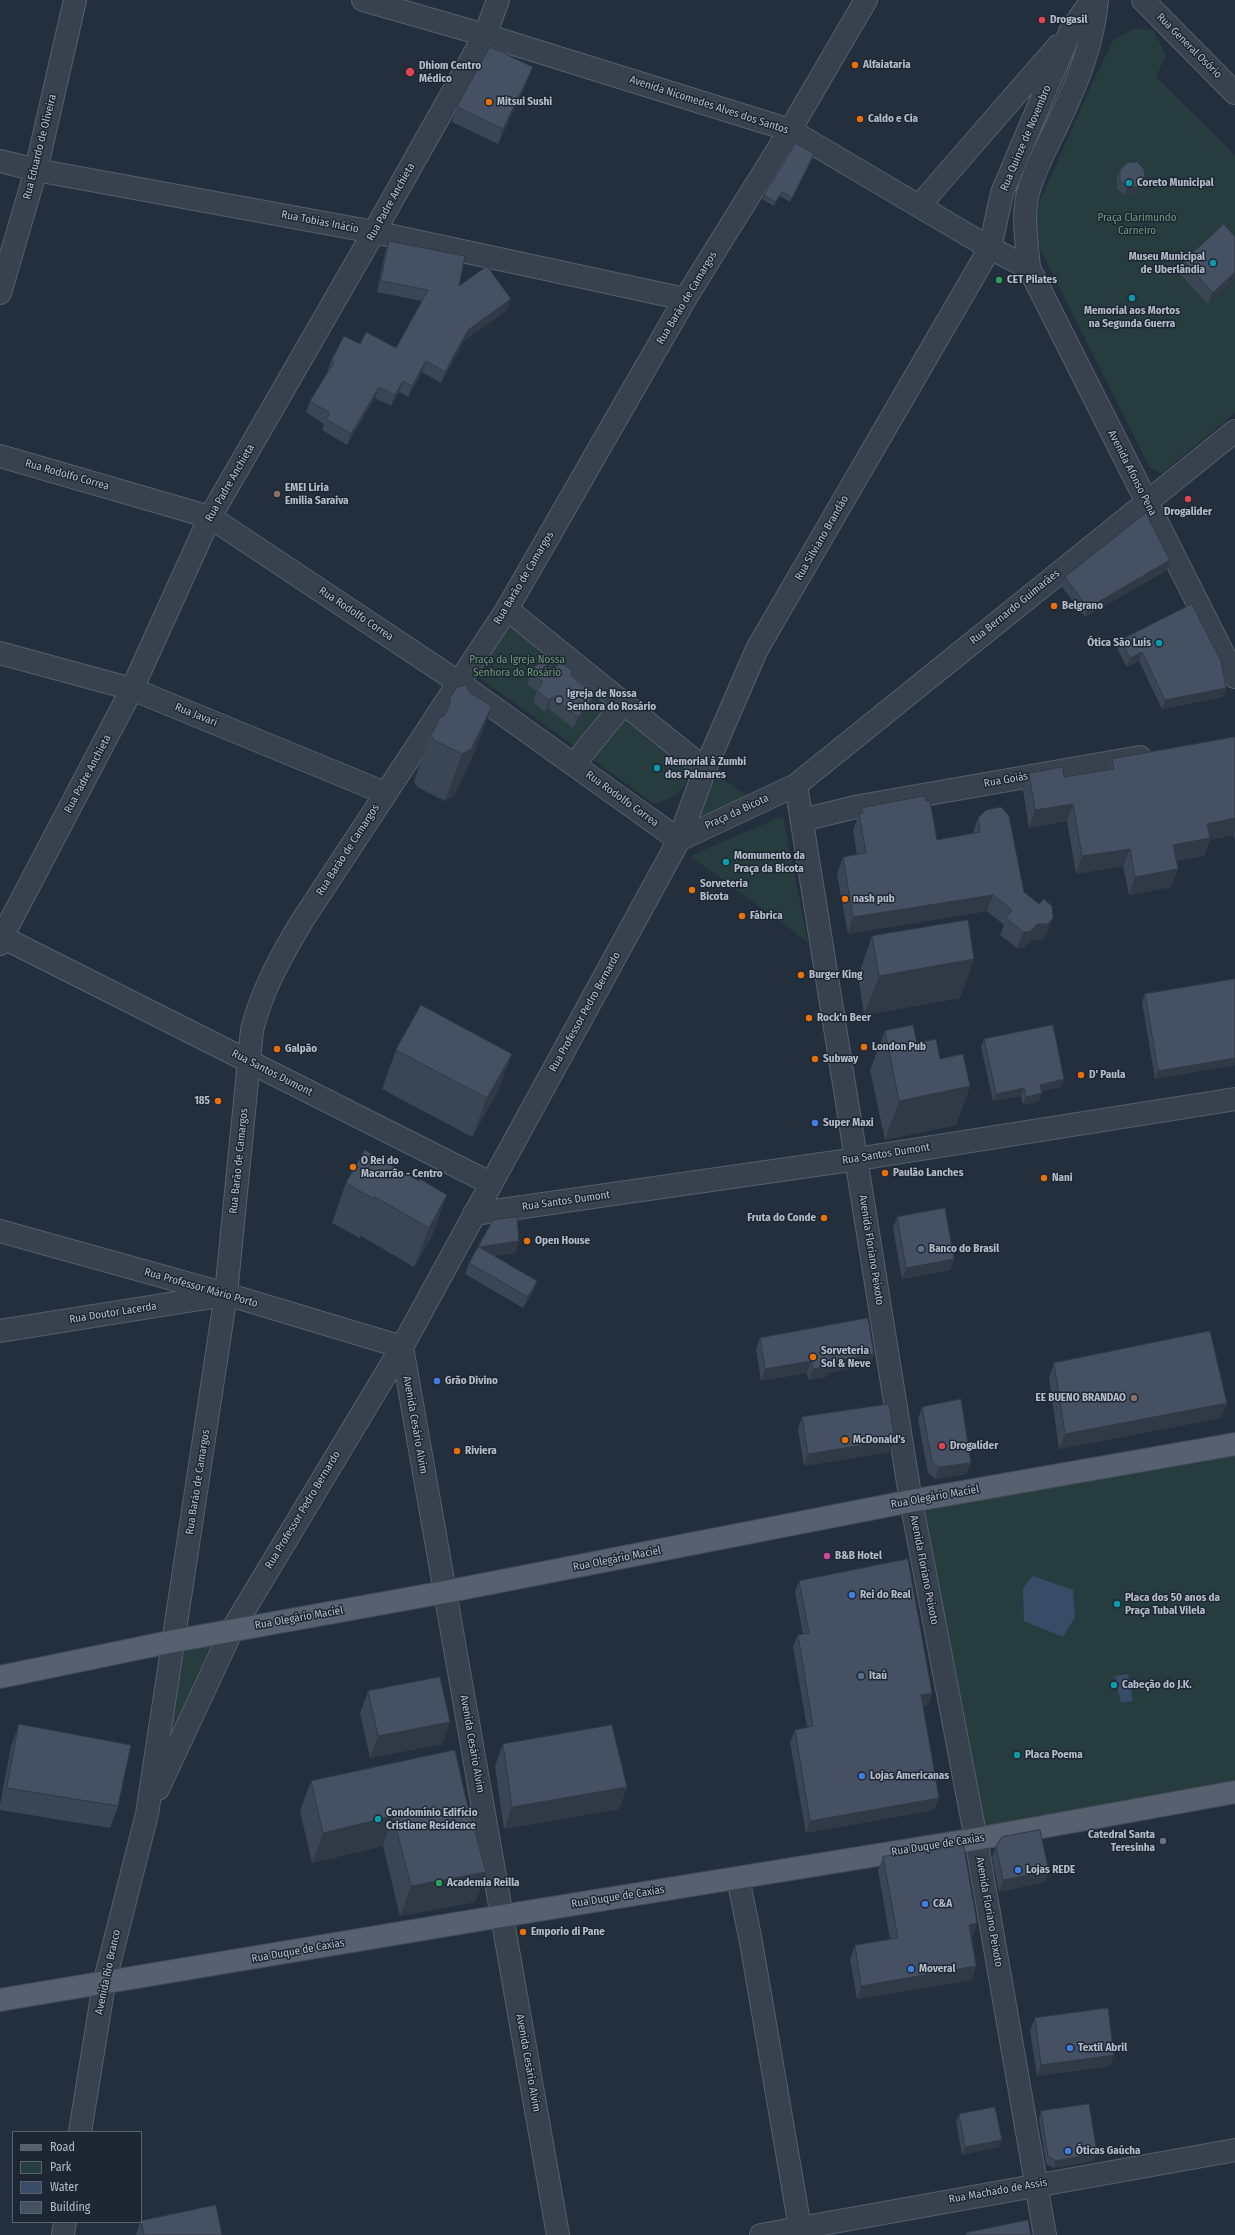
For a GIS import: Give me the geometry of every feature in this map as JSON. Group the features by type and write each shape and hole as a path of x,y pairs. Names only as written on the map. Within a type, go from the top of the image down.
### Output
{"main road":[{"name":"Rua Olegário Maciel","path":"0,1678 232,1630 445,1592 911,1502 1235,1444"},
{"name":"Rua Duque de Caxias","path":"0,2000 976,1839 1235,1792"}],"street":[{"name":"Rua Eduardo de Oliveira","path":"0,294 36,170 75,0"},
{"name":"Avenida Nicomedes Alves dos Santos","path":"363,0 485,35 790,130 990,248 1029,268"},
{"name":"Rua Padre Anchieta","path":"1,939 132,689 210,516 374,232 485,35 498,0"},
{"name":"Rua Barão de Camargos","path":"147,1814 226,1294 252,1030 258,1006 276,965 302,921 507,609 685,299 790,130 866,0"},
{"name":"Rua Quinze de Novembro","path":"919,206 1072,30 1092,0"},
{"path":"1029,268 1026,208 1028,194 1035,170 1083,69 1091,43 1097,0"},
{"name":"Rua General Osório","path":"1143,0 1235,92"},
{"name":"Rua Quinze de Novembro","path":"990,248 1002,193 1072,30"},
{"name":"Rua Tobias Inácio","path":"0,161 36,170 374,232 685,299"},
{"name":"Rua Silviano Brandão","path":"679,840 705,769 757,650 990,248"},
{"name":"Avenida Afonso Pena","path":"1029,268 1235,677"},
{"name":"Rua Bernardo Guimarães","path":"796,785 1146,501 1235,431"},
{"name":"Rua Rodolfo Correa","path":"0,456 210,516 458,682 679,840"},
{"path":"507,609 705,769"},
{"name":"Rua Javari","path":"0,653 132,689 385,793"},
{"path":"583,753 624,703"},
{"name":"Rua Goiás","path":"802,820 860,806 1159,754"},
{"name":"Avenida Floriano Peixoto","path":"796,785 911,1502 976,1839 1045,2235"},
{"name":"Praça da Bicota","path":"679,840 796,785"},
{"name":"Rua Professor Pedro Bernardo","path":"490,1183 679,840"},
{"name":"Rua Santos Dumont","path":"1,939 490,1183"},
{"name":"Rua Santos Dumont","path":"474,1214 857,1159 1235,1099"},
{"path":"474,1214 490,1183"},
{"name":"Rua Professor Pedro Bernardo","path":"147,1814 232,1630 402,1347 474,1214"},
{"name":"Rua Professor Mário Porto","path":"0,1231 226,1294 402,1347"},
{"name":"Rua Doutor Lacerda","path":"0,1331 226,1294"},
{"name":"Avenida Cesário Alvim","path":"402,1347 558,2235"},
{"name":"Avenida Rio Branco","path":"80,2131 104,1984 147,1814"},
{"path":"738,1878 752,1942 800,2228"},
{"name":"Rua Machado de Assis","path":"761,2235 1037,2184 1235,2150"},
{"path":"63,2235 65,2223"}],"green space":[{"name":"Praça Clarimundo Carneiro","path":"1134,28 1153,30 1166,55 1156,77 1235,155 1235,413 1162,473 1150,468 1033,235 1033,220 1039,203 1113,40"},
{"name":"Praça da Igreja Nossa Senhora do Rosário","path":"509,619 691,770 685,784 678,793 668,799 654,804 472,672"},
{"path":"711,771 751,798 690,827"},
{"path":"783,816 808,942 690,856"},
{"path":"1235,1442 1235,1792 976,1839 910,1494"},
{"path":"232,1630 147,1814 174,1641"}],"water":[{"path":"1033,1576 1073,1590 1075,1617 1063,1637 1024,1621 1023,1588"},
{"path":"1128,1674 1133,1701 1121,1703 1115,1676"}],"building":[{"name":"Mitsui Sushi","path":"490,47 533,67 503,129 457,107"},
{"path":"796,143 814,154 792,198 782,192 775,202 764,195"},
{"path":"1137,162 1144,169 1145,180 1138,187 1127,187 1120,181 1120,170 1127,163"},
{"name":"Museu Municipal de Uberlândia","path":"1224,224 1235,237 1235,272 1213,293 1184,261"},
{"path":"389,241 465,256 459,286 487,266 511,299 468,330 445,372 426,361 412,386 403,381 395,395 379,387 351,434 326,419 330,413 310,401 334,362 331,361 344,336 360,344 366,332 396,348 428,290 381,281"},
{"path":"1146,513 1170,560 1088,608 1065,577"},
{"path":"1192,604 1221,661 1226,688 1165,700 1142,652 1130,658 1121,640"},
{"path":"541,660 553,670 560,662 573,671 570,675 595,695 578,717 552,697 549,700 537,691 543,682 531,673"},
{"path":"466,685 470,693 492,706 471,749 462,754 434,740 431,734 438,723 438,718 445,715 450,704 450,698 456,688"},
{"path":"1235,737 1235,818 1207,824 1210,838 1173,845 1178,869 1135,877 1130,849 1082,856 1073,804 1035,810 1029,773 1063,767 1064,777 1114,769 1112,759"},
{"path":"925,796 926,801 930,801 937,840 980,832 978,818 986,810 1001,807 1009,816 1024,892 1039,904 1044,899 1052,906 1053,918 1048,924 1037,924 1030,932 1023,932 1006,918 1012,910 993,895 853,917 843,857 866,853 859,814 863,813 862,808"},
{"path":"968,920 974,959 879,976 872,936"},
{"path":"1235,979 1235,1058 1158,1071 1145,994"},
{"path":"421,1005 512,1054 487,1098 396,1050"},
{"path":"913,1025 917,1043 936,1039 940,1059 963,1054 970,1086 899,1101 885,1031"},
{"path":"1053,1025 1064,1079 1040,1085 1042,1093 1026,1097 1024,1088 996,1094 984,1039"},
{"path":"365,1150 447,1195 429,1228 375,1197 374,1199 346,1183"},
{"name":"Banco do Brasil","path":"945,1208 954,1259 906,1268 897,1217"},
{"path":"517,1217 519,1241 479,1247 537,1281 528,1297 469,1263 493,1220"},
{"name":"Sorveteria Sol & Neve","path":"868,1318 874,1354 829,1362 831,1366 813,1369 811,1361 765,1369 760,1338"},
{"name":"EE BUENO BRANDAO","path":"1210,1331 1227,1403 1065,1434 1054,1363"},
{"name":"Drogalíder","path":"961,1399 971,1463 939,1467 932,1462 922,1407"},
{"name":"McDonald's","path":"889,1404 895,1440 808,1454 802,1417"},
{"path":"908,1559 932,1693 921,1695 939,1798 810,1821 795,1730 813,1726 798,1635 809,1633 799,1581"},
{"path":"440,1677 450,1722 378,1736 368,1691"},
{"path":"19,1724 131,1745 118,1806 7,1788"},
{"path":"612,1725 627,1787 512,1807 503,1744"},
{"path":"455,1750 466,1799 486,1872 411,1886 393,1816 323,1833 311,1781"},
{"name":"Lojas REDE","path":"1040,1830 1049,1871 1003,1880 996,1846 1002,1837"},
{"path":"963,1842 977,1923 969,1925 976,1966 861,1986 855,1945 898,1938 883,1857"},
{"name":"Textil Abril","path":"1108,2008 1114,2055 1041,2065 1035,2018"},
{"path":"1089,2104 1097,2153 1056,2161 1048,2156 1041,2111"},
{"path":"995,2107 1002,2140 965,2147 959,2114"},
{"path":"216,2205 222,2235 144,2235 142,2221"},
{"path":"1028,2220 1031,2235 966,2235 966,2233"}],"place":[{"name":"Drogasil","path":"1042,20"},
{"name":"Alfaiataria","path":"855,65"},
{"name":"Dhiom Centro Médico","path":"410,72"},
{"name":"Mitsui Sushi","path":"489,102"},
{"name":"Caldo e Cia","path":"860,119"},
{"name":"Coreto Municipal","path":"1129,183"},
{"name":"Museu Municipal de Uberlândia","path":"1213,263"},
{"name":"CET Pilates","path":"999,280"},
{"name":"Memorial aos Mortos na Segunda Guerra","path":"1132,298"},
{"name":"EMEI Liria Emilia Saraiva","path":"277,494"},
{"name":"Drogalider","path":"1188,499"},
{"name":"Belgrano","path":"1054,606"},
{"name":"Ótica São Luis","path":"1159,643"},
{"name":"Igreja de Nossa Senhora do Rosário","path":"559,700"},
{"name":"Memorial à Zumbi dos Palmares","path":"657,768"},
{"name":"Momumento da Praça da Bicota","path":"726,862"},
{"name":"Sorveteria Bicota","path":"692,890"},
{"name":"nash pub","path":"845,899"},
{"name":"Fábrica","path":"742,916"},
{"name":"Burger King","path":"801,975"},
{"name":"Rock'n Beer","path":"809,1018"},
{"name":"London Pub","path":"864,1047"},
{"name":"Galpão","path":"277,1049"},
{"name":"Subway","path":"815,1059"},
{"name":"D' Paula","path":"1081,1075"},
{"name":"185","path":"218,1101"},
{"name":"Super Maxi","path":"815,1123"},
{"name":"O Rei do Macarrão - Centro","path":"353,1167"},
{"name":"Paulão Lanches","path":"885,1173"},
{"name":"Nani","path":"1044,1178"},
{"name":"Fruta do Conde","path":"824,1218"},
{"name":"Open House","path":"527,1241"},
{"name":"Banco do Brasil","path":"921,1249"},
{"name":"Sorveteria Sol & Neve","path":"813,1357"},
{"name":"Grão Divino","path":"437,1381"},
{"name":"EE BUENO BRANDAO","path":"1134,1398"},
{"name":"McDonald's","path":"845,1440"},
{"name":"Drogalíder","path":"942,1446"},
{"name":"Riviera","path":"457,1451"},
{"name":"B&B Hotel","path":"827,1556"},
{"name":"Rei do Real","path":"852,1595"},
{"name":"Placa dos 50 anos da Praça Tubal Vilela","path":"1117,1604"},
{"name":"Itaú","path":"861,1676"},
{"name":"Cabeção do J.K.","path":"1114,1685"},
{"name":"Placa Poema","path":"1017,1755"},
{"name":"Lojas Americanas","path":"862,1776"},
{"name":"Condomínio Edifício Cristiane Residence","path":"378,1819"},
{"name":"Catedral Santa Teresinha","path":"1163,1841"},
{"name":"Lojas REDE","path":"1018,1870"},
{"name":"Academia Reilla","path":"439,1883"},
{"name":"C&A","path":"925,1904"},
{"name":"Emporio di Pane","path":"523,1932"},
{"name":"Moveral","path":"911,1969"},
{"name":"Textil Abril","path":"1070,2048"},
{"name":"Óticas Gaúcha","path":"1068,2151"}]}
